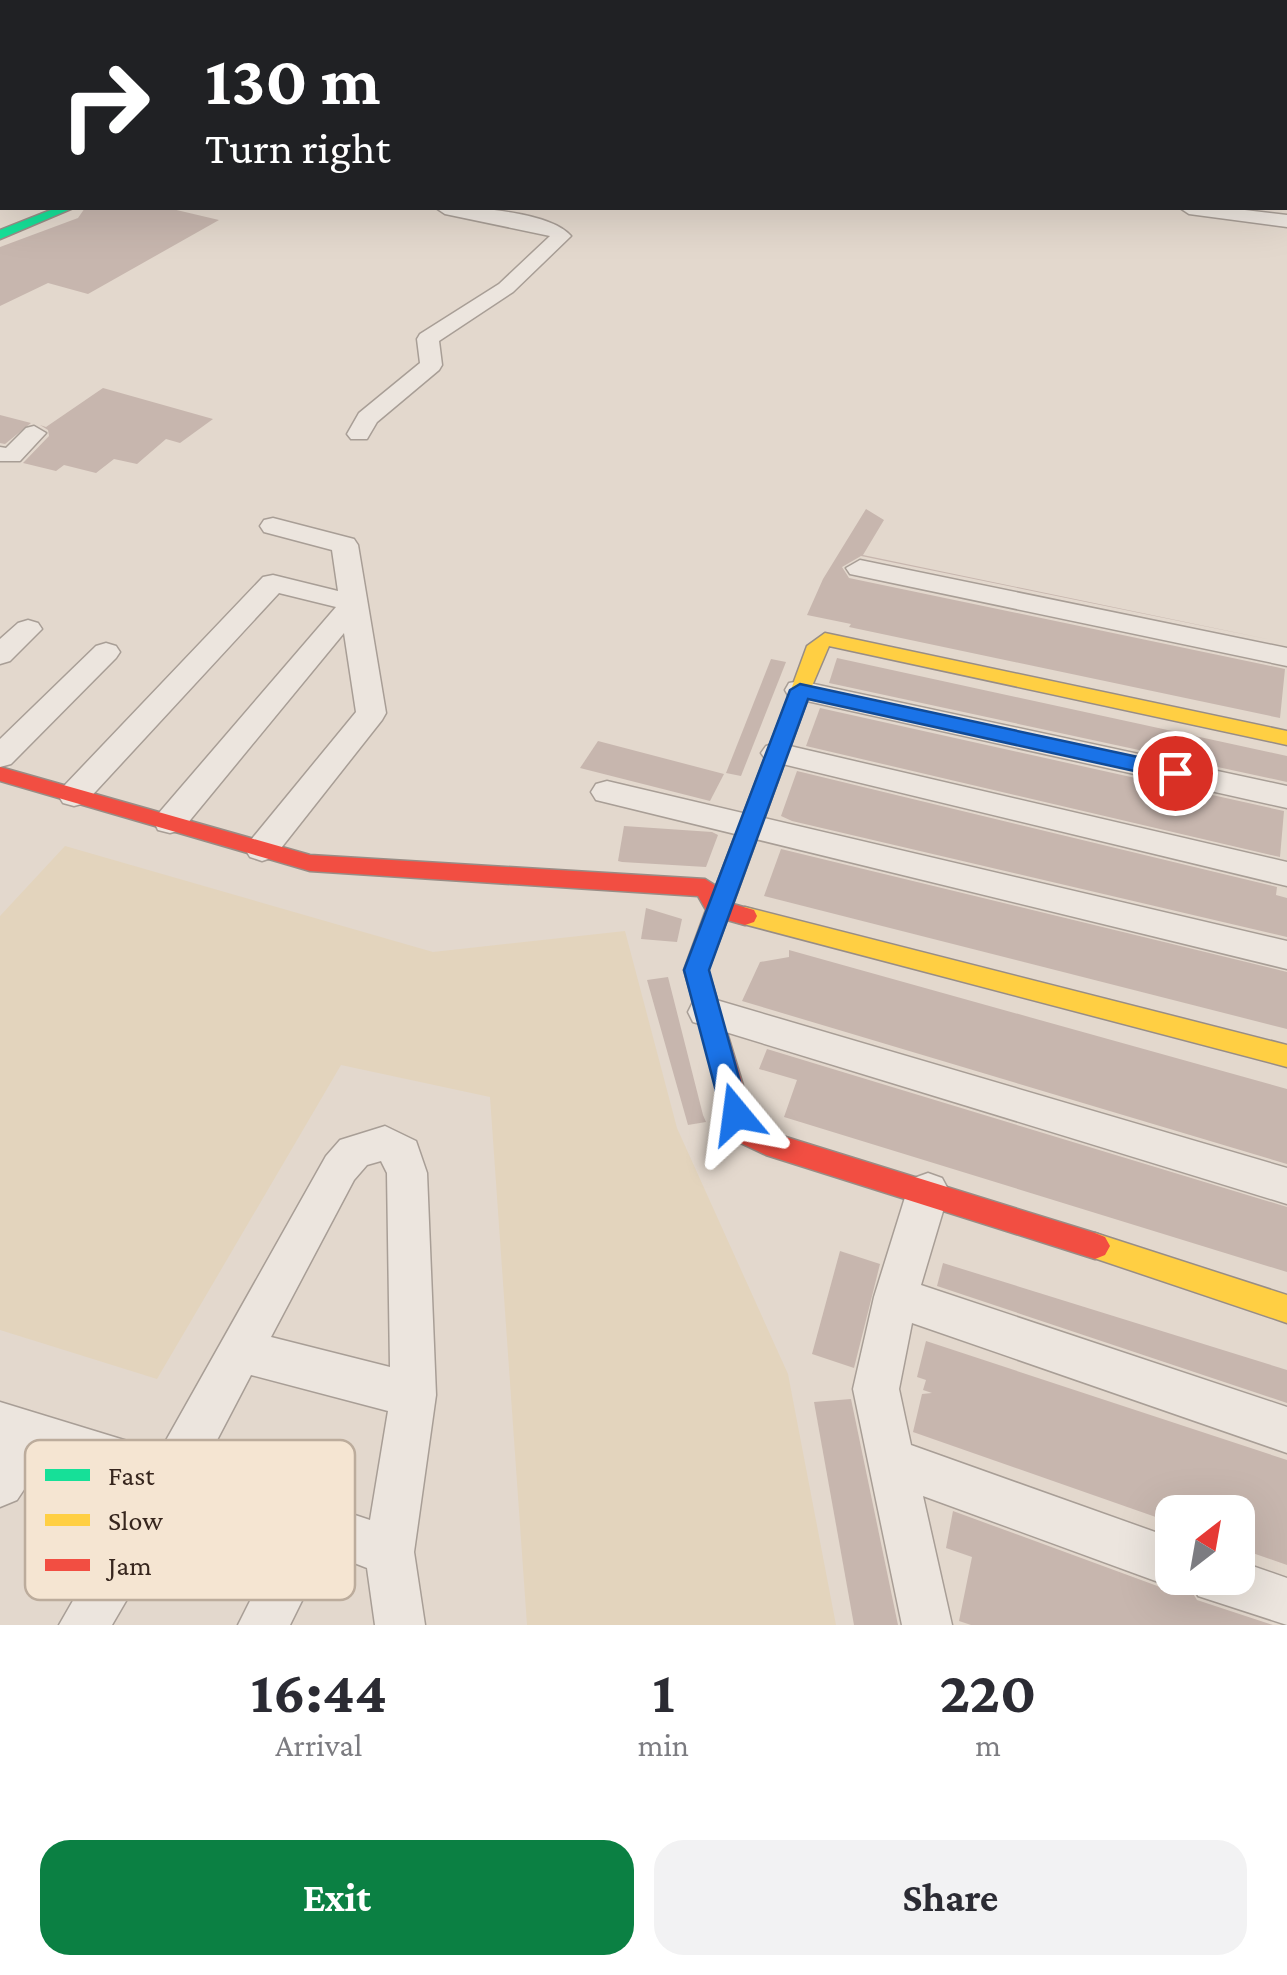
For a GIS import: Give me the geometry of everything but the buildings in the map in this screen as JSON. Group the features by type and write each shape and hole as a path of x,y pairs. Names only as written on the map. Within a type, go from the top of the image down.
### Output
{"street":[{"path":"0,234 61,210"},
{"path":"359,434 367,418 432,365 428,339 506,288 561,236 552,228 456,210"},
{"path":"1204,210 1287,221"},
{"path":"0,454 11,456 34,433"},
{"path":"262,849 371,713 345,544 274,526"},
{"path":"860,568 1287,657"},
{"path":"74,795 273,582 354,603"},
{"path":"170,822 354,603"},
{"path":"0,655 28,629"},
{"path":"1287,738 824,639 817,646 696,970 744,1132 766,1143 928,1191 1287,1309"},
{"path":"0,756 106,652"},
{"path":"800,690 1287,798"},
{"path":"777,753 1287,874"},
{"path":"0,774 310,862 705,888 718,909 1287,1056"},
{"path":"607,792 1287,956"},
{"path":"706,1012 1287,1186"},
{"path":"192,1440 340,1168 354,1152 385,1143 402,1153 407,1173 412,1395 388,1552 400,1625"},
{"path":"927,1625 876,1389 896,1298 928,1191"},
{"path":"896,1298 1287,1430"},
{"path":"240,1351 412,1395"},
{"path":"0,1483 16,1431 44,1440"},
{"path":"891,1461 1155,1556"},
{"path":"355,1539 388,1552"},
{"path":"1255,1592 1287,1603"},
{"path":"84,1625 99,1600"},
{"path":"263,1625 276,1600"}],"shaded area":[{"path":"65,846 433,952 625,931 677,1128 788,1374 836,1625 527,1625 490,1097 341,1065 157,1379 0,1330 0,916"}],"traffic: fast":[{"path":"0,235 61,210"}],"traffic: slow":[{"path":"799,695 817,646 825,639 1287,738"},
{"path":"745,916 1287,1056"},
{"path":"1095,1246 1287,1309"}],"traffic: jam":[{"path":"799,695 696,970 744,1132 766,1143 1095,1246"},
{"path":"0,774 310,863 705,888 718,909 745,916"}],"route":[{"path":"736,1114 696,970 800,690 1175,773"}]}
